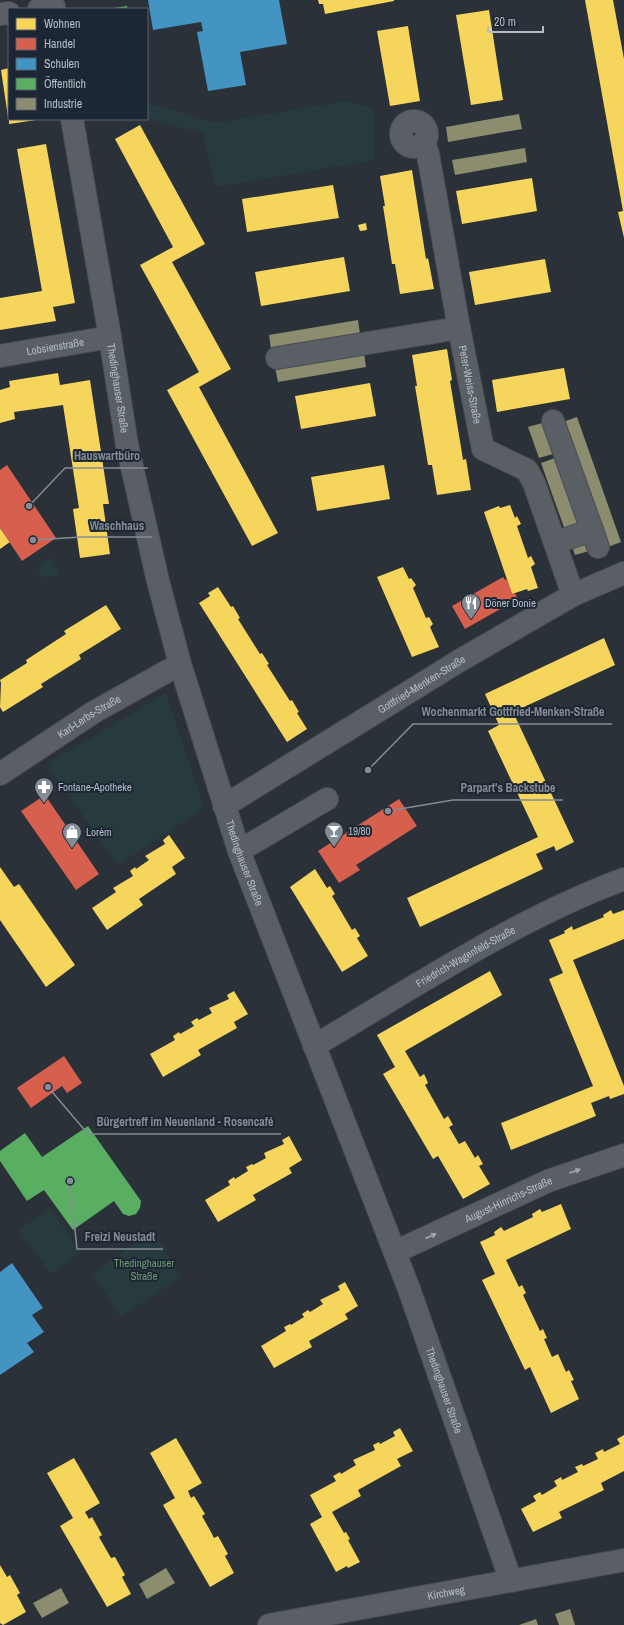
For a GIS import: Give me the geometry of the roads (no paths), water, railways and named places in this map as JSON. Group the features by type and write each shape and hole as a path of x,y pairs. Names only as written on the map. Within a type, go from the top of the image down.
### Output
{"street":[{"name":"Thedinghauser Straße","path":"72,120 110,337 126,445 158,581 180,664 239,852 395,1252 461,1435 511,1581"},
{"name":"Peter-Weiss-Straße","path":"424,142 428,154 459,328 483,449 527,470 534,483 573,595"},
{"path":"277,358 459,328"},
{"name":"Lobsienstraße","path":"0,356 110,337"},
{"path":"553,422 595,538 555,543"},
{"name":"Gottfried-Menken-Straße","path":"224,806 459,661 573,595 624,572"},
{"name":"Karl-Lerbs-Straße","path":"0,774 94,712 180,664"},
{"path":"239,852 327,799"},
{"name":"Friedrich-Wagenfeld-Straße","path":"314,1046 497,938 601,888 624,879"},
{"name":"August-Hinrichs-Straße","path":"395,1252 548,1181 624,1155"},
{"name":"Kirchweg","path":"269,1625 339,1619 511,1581 624,1560"}],"place":[{"name":"Hauswartbüro","path":"29,506"},
{"name":"Waschhaus","path":"33,540"},
{"name":"Döner Donie","path":"471,620"},
{"name":"Wochenmarkt Gottfried-Menken-Straße","path":"368,770"},
{"name":"Fontane-Apotheke","path":"44,804"},
{"name":"Parpart's Backstube","path":"388,811"},
{"name":"19/80","path":"334,848"},
{"name":"Lorėm","path":"72,849"},
{"name":"Bürgertreff im Neuenland - Rosencafé","path":"48,1087"},
{"name":"Freizi Neustadt","path":"70,1181"}]}
